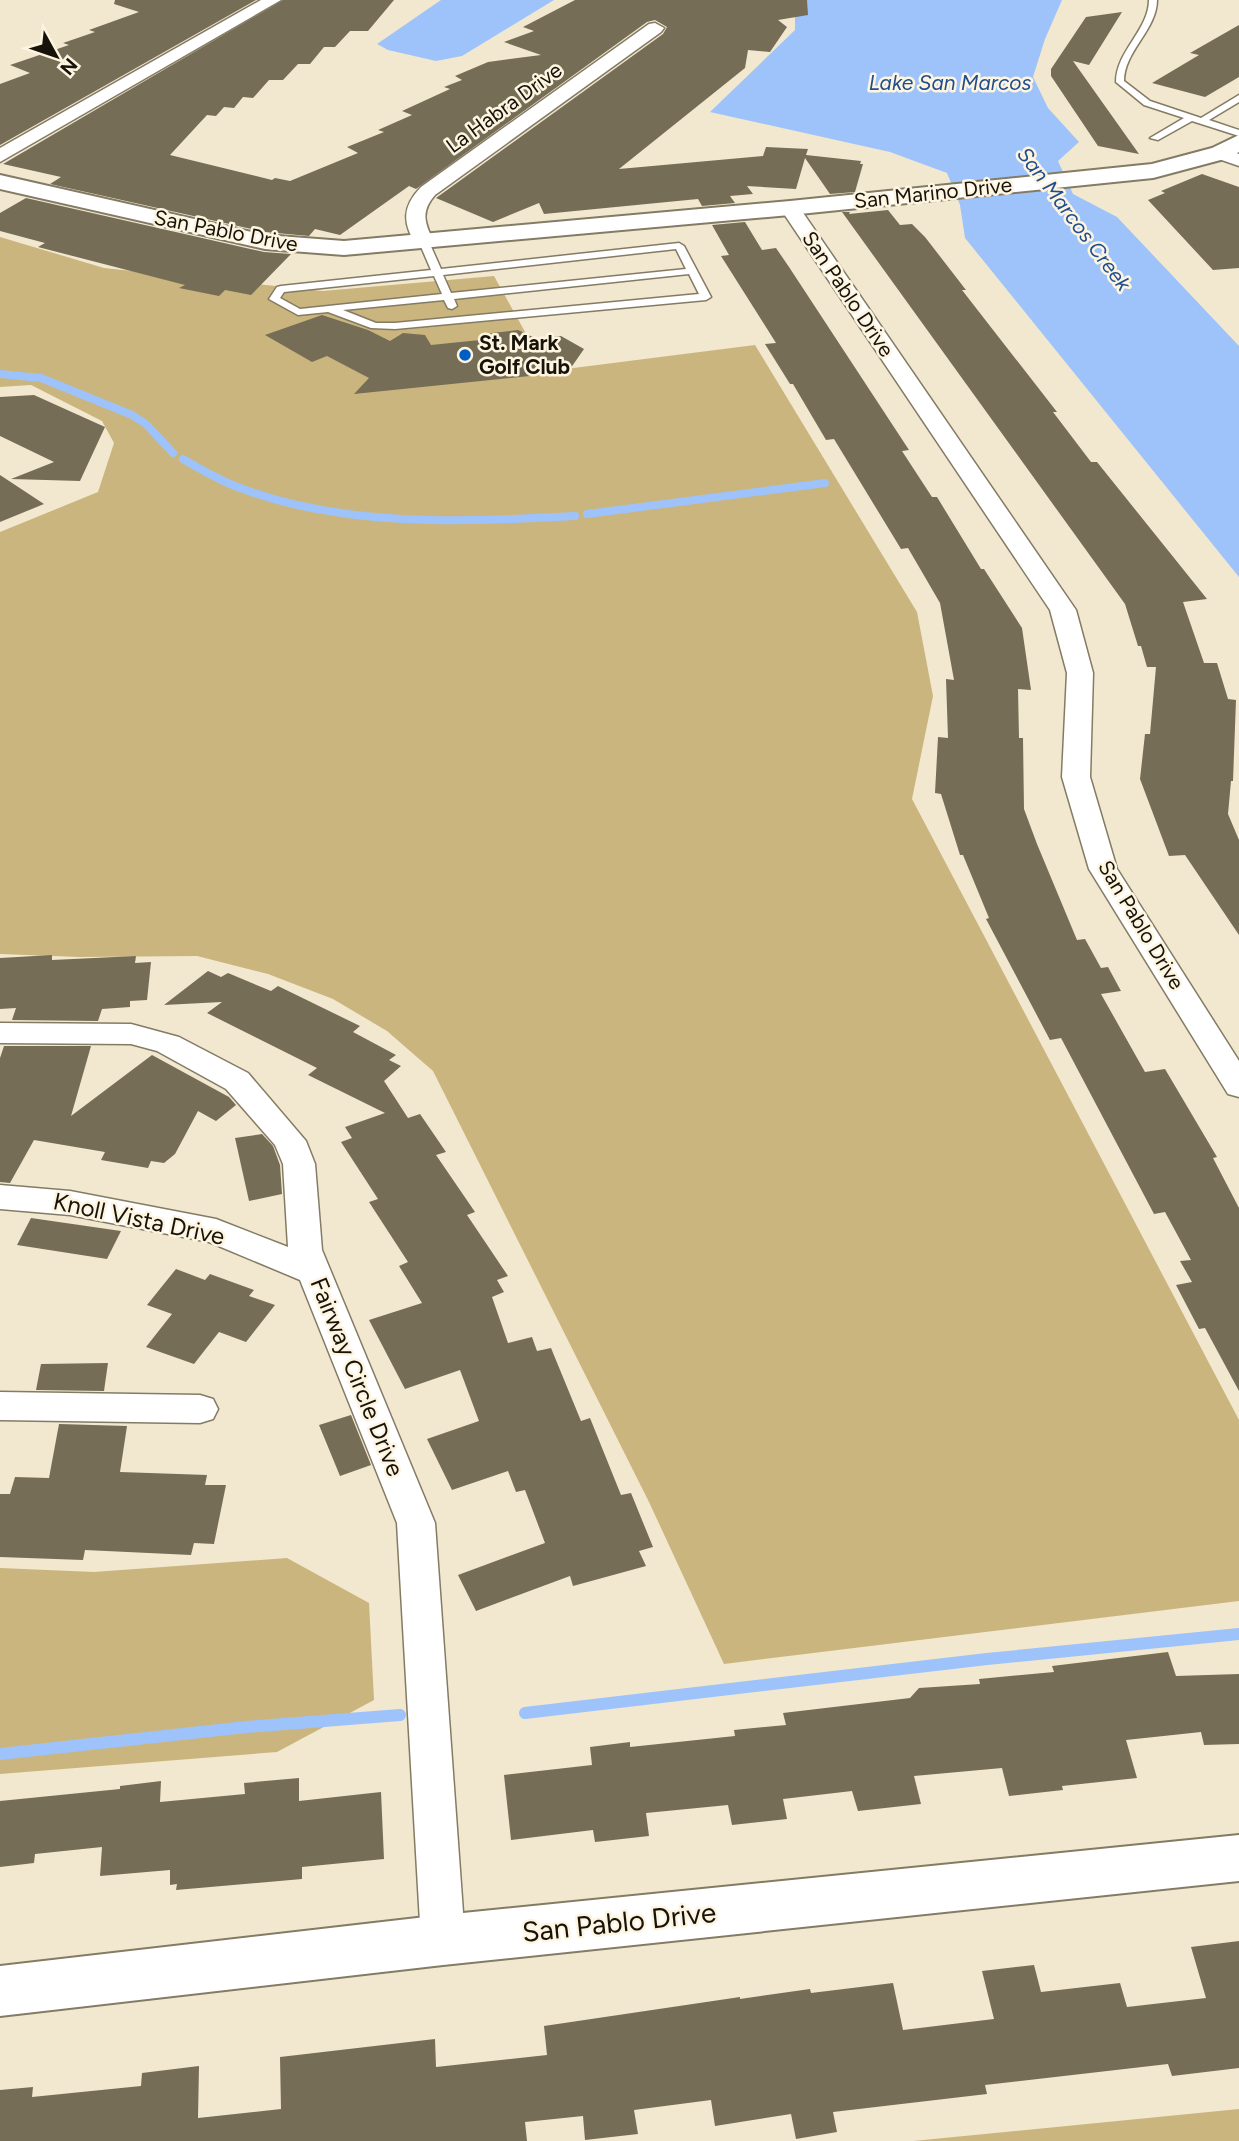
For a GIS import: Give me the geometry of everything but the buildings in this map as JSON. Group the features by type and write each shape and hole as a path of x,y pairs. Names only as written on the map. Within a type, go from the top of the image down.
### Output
{"street":[{"path":"0,156 273,0"},
{"name":"La Habra Drive","path":"424,242 413,220 415,204 428,191 655,28"},
{"name":"San Marino Drive","path":"790,208 1153,171 1233,151"},
{"name":"San Pablo Drive","path":"0,182 265,242 344,248 790,208 1063,610 1080,673 1076,777 1103,869 1239,1086"},
{"name":"Fairway Circle Drive","path":"0,1032 131,1034 167,1044 237,1081 290,1141 299,1164 304,1250 416,1523 443,1940"},
{"name":"Knoll Vista Drive","path":"0,1198 11,1196 70,1203 216,1231 314,1272"},
{"path":"0,1405 200,1409"},
{"name":"San Pablo Drive","path":"0,1991 443,1940 1239,1858"}],"lane":[{"path":"1153,0 1153,11 1120,68 1120,82 1147,103 1239,133"},
{"path":"1155,138 1239,98"},
{"path":"424,242 458,321"},
{"path":"327,308 375,326 458,321 706,297 692,271 678,246 281,289 274,299 298,312 327,308 448,298 692,271"}],"shaded area":[{"path":"0,237 104,268 323,291 494,276 529,339 542,372 755,345 917,612 933,696 912,799 1239,1420 1239,1601 724,1664 649,1502 433,1071 387,1031 333,999 268,974 197,956 79,957 0,954 0,532 98,492 114,443 102,421 31,385 0,387"},
{"path":"287,1558 369,1603 374,1700 277,1752 0,1774 0,1568 94,1572"},
{"path":"1239,2109 1239,2141 913,2141"}],"water":[{"path":"441,0 554,0 462,56 436,61 388,50 377,44"},
{"name":"Lake San Marcos","path":"774,0 1062,0 1045,39 1033,77 1048,108 1079,142 1058,161 1073,194 1117,217 1239,346 1239,577 965,238 960,205 947,173 890,152 710,112 795,30 795,7"}],"waterway":[{"path":"0,374 41,378 132,415 146,424 173,453"},
{"path":"183,459 228,483 275,500 360,516 447,520 575,516"},
{"path":"587,514 825,483"},
{"path":"525,1713 987,1659 1239,1634"},
{"path":"0,1754 246,1727 400,1715"}],"place":[{"name":"St. Mark Golf Club","path":"465,355"}],"water label":[{"name":"San Marcos Creek","path":"1074,219"}]}
